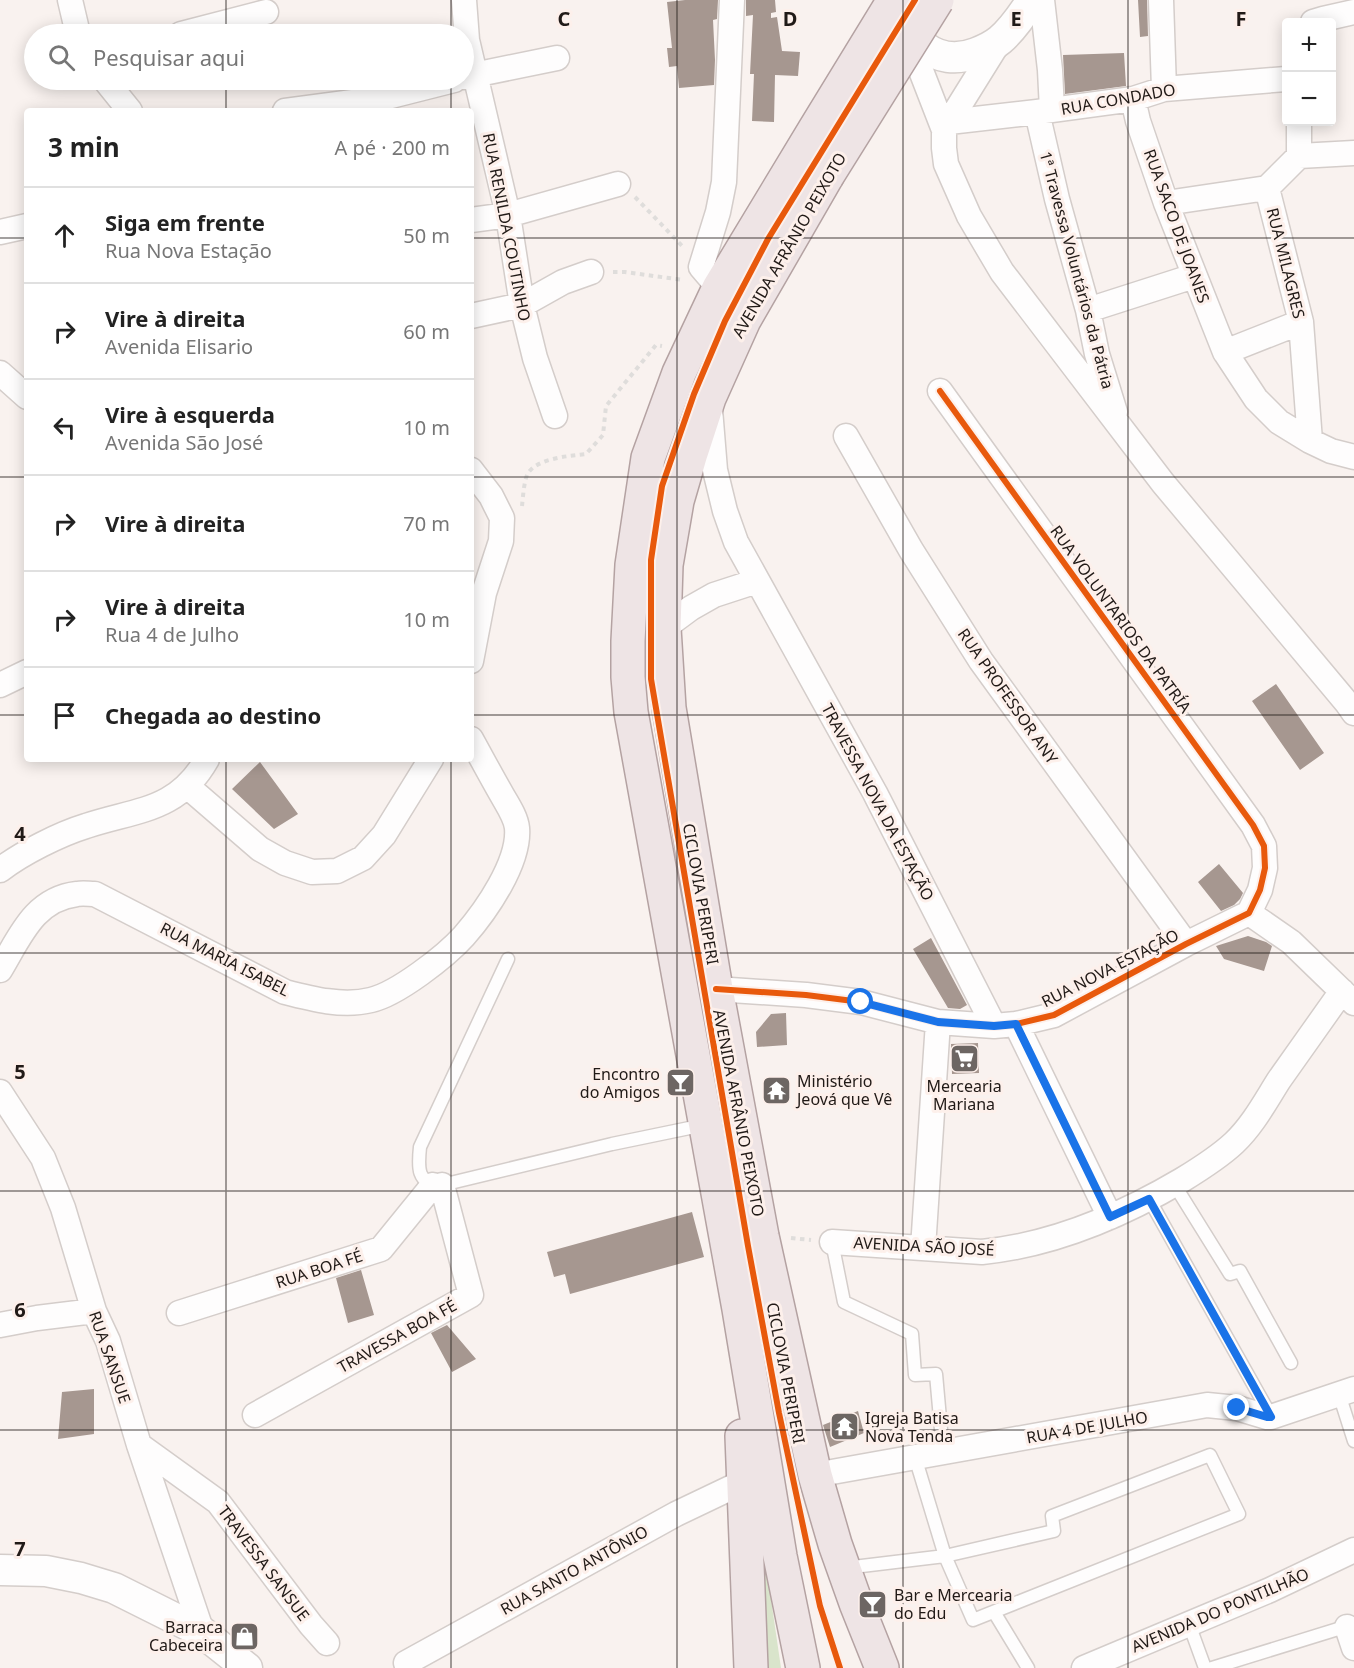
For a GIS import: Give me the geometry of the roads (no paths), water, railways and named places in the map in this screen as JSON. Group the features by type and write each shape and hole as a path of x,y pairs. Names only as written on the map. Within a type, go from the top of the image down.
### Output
{"main road":[{"name":"AVENIDA AFRÂNIO PEIXOTO","path":"882,1668 843,1568 815,1475 762,1236 716,989 669,708 663,628 666,565 677,501 690,453 709,398 744,320 827,177 937,0"},
{"name":"AVENIDA AFRÂNIO PEIXOTO","path":"803,1668 778,1545 739,1309 632,712 628,677 628,641 632,565 648,458 689,350 710,277 815,129 897,5"},
{"path":"739,1309 751,1668"}],"street":[{"path":"70,0 76,24"},
{"name":"RUA RENILDA COUTINHO","path":"464,0 466,24"},
{"path":"710,277 724,182 732,0"},
{"path":"1032,0 1020,18 1000,40 947,126 944,148 946,164 969,216 1002,272 1163,483 1352,703"},
{"name":"1ª Travessa Voluntários da Pátria","path":"1042,0 1050,70 1044,111 1057,199 1088,310 1097,354 1120,426"},
{"path":"1161,0 1164,89"},
{"path":"897,5 914,37 930,52 952,57 968,56 1000,40"},
{"path":"897,5 947,126"},
{"path":"220,24 266,12"},
{"path":"1327,18 1354,12"},
{"path":"474,75 557,58"},
{"name":"RUA CONDADO","path":"947,126 1133,99 1164,89 1282,79"},
{"path":"113,90 128,108"},
{"path":"308,108 383,98 414,90"},
{"name":"RUA RENILDA COUTINHO","path":"468,90 474,108"},
{"name":"RUA SACO DE JOANES","path":"1133,99 1138,121 1166,203 1225,352 1257,399 1278,422 1310,441 1354,457"},
{"name":"RUA RENILDA COUTINHO","path":"474,108 508,214 522,305 535,358 555,416"},
{"path":"1299,126 1299,156"},
{"path":"1267,188 1299,156 1354,153"},
{"path":"474,220 508,214 618,184"},
{"name":"RUA MILAGRES","path":"1166,203 1267,188 1301,321 1310,441"},
{"path":"0,232 24,227"},
{"path":"474,315 522,305 564,282 591,272"},
{"path":"1088,310 1194,276"},
{"path":"1225,352 1301,321"},
{"path":"0,373 24,394"},
{"name":"RUA VOLUNTARIOS DA PATRÍA","path":"940,391 1253,825 1264,846 1265,868 1260,890 1249,913"},
{"name":"TRAVESSA NOVA DA ESTAÇÃO","path":"709,398 715,470 725,511 736,542 1110,1217"},
{"name":"RUA PROFESSOR ANY","path":"846,436 911,550 981,661 1186,944"},
{"path":"474,474 491,496 511,516 484,593 474,645"},
{"path":"663,628 714,595 758,581"},
{"path":"0,685 24,673"},
{"name":"RUA MARIA ISABEL","path":"0,970 29,921 40,908 56,899 77,894 95,894 285,992 336,1002 369,1001 382,997 426,970 463,937 484,910 497,888 516,847 517,826 474,744"},
{"path":"0,870 50,840 86,826 153,808 187,786 205,762"},
{"path":"187,786 260,849 285,863 312,872 337,872 363,858 384,835 429,762"},
{"path":"1249,913 1292,942 1348,997"},
{"name":"RUA NOVA ESTAÇÃO","path":"716,989 806,995 861,1002 938,1022 1005,1025 1054,1014 1249,913"},
{"name":"AVENIDA SÃO JOSÉ","path":"832,1242 982,1252 1006,1250 1092,1225 1149,1199 1202,1167 1234,1143 1253,1123 1279,1081 1348,997"},
{"path":"923,1248 938,1022"},
{"name":"RUA SANSUE","path":"1,1095 43,1158 63,1208 94,1311 108,1341 139,1445 202,1632"},
{"name":"RUA BOA FÉ","path":"179,1313 381,1249 437,1185"},
{"name":"TRAVESSA BOA FÉ","path":"255,1415 471,1295 437,1185"},
{"path":"0,1324 94,1311"},
{"path":"1271,1417 1346,1391"},
{"name":"RUA 4 DE JULHO","path":"815,1475 1207,1405 1237,1408 1271,1417"},
{"name":"TRAVESSA SANSUE","path":"139,1445 218,1502 310,1625 327,1643"},
{"name":"RUA SANTO ANTÔNIO","path":"406,1663 676,1514 743,1482"},
{"name":"AVENIDA DO PONTILHÃO","path":"1084,1668 1295,1579 1354,1550"},
{"path":"0,1570 46,1570 114,1588 202,1632 247,1668"}],"lane":[{"path":"508,959 420,1147 418,1166 423,1178 437,1185 705,1125"},
{"path":"1174,1184 1230,1274 1240,1271 1291,1363"},
{"path":"1149,1199 1271,1417"},
{"path":"832,1242 844,1302 912,1334 915,1375 936,1374 943,1452"},
{"path":"1346,1391 1354,1441"},
{"path":"843,1568 945,1556 1054,1531 1052,1515 1210,1455 1239,1514 973,1620 945,1556 915,1457"},
{"path":"994,1612 1028,1668"},
{"path":"1189,1624 1205,1668"},
{"path":"1212,1668 1352,1633"}],"place":[{"name":"Mercearia Mariana","path":"964,1058"},
{"name":"Encontro do Amigos","path":"681,1083"},
{"name":"Ministério Jeová que Vê","path":"776,1090"},
{"name":"Igreja Batisa Nova Tenda","path":"844,1427"},
{"name":"Bar e Mercearia do Edu","path":"873,1604"},
{"name":"Barraca Cabeceira","path":"244,1636"}]}
